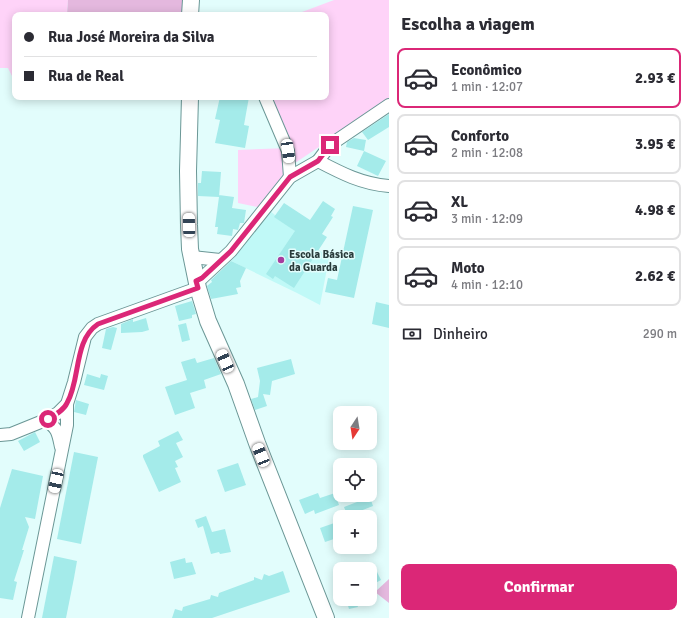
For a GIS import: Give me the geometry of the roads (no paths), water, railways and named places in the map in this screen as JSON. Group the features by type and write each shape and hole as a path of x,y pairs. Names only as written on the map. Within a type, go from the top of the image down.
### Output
{"main road":[{"path":"190,12 191,0"},
{"path":"190,100 189,210 192,257 197,284 208,321 236,384 257,443 326,618"}],"street":[{"path":"266,100 288,151 290,177"},
{"path":"28,618 67,425 67,404 86,337 92,328 98,324 197,284 220,260 231,251 290,177 318,161 330,145 389,105"},
{"path":"318,161 346,176 377,185 389,186"},
{"path":"192,257 220,260"},
{"path":"0,435 12,434 45,420 67,404"},
{"path":"45,420 53,425 58,432 62,450"}],"place":[{"name":"Escola Básica da Guarda","path":"281,260"}]}
